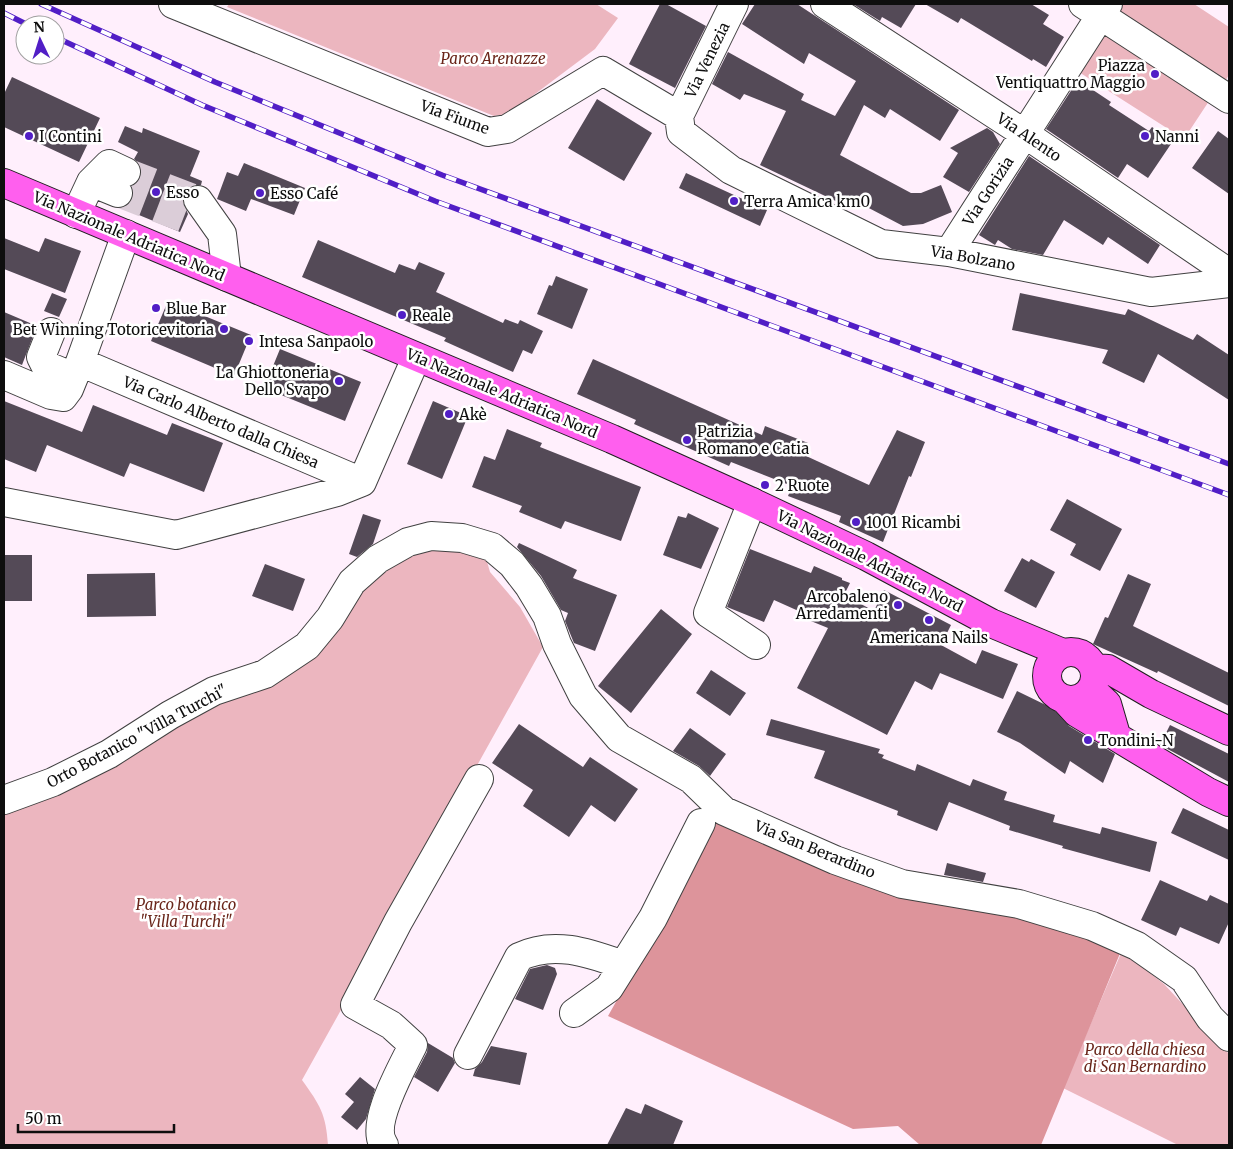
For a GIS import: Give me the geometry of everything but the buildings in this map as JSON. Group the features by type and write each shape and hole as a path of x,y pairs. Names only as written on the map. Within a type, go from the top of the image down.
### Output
{"main road":[{"name":"Via Nazionale Adriatica Nord","path":"4,183 612,439 866,556 991,623 1063,653 1071,652 1085,656 1092,682 1107,704 1116,734"},
{"name":"Via Nazionale Adriatica Nord","path":"991,623 1029,662 1046,674 1046,681 1053,693 1065,700 1077,713 1116,734 1208,792 1229,802"},
{"path":"1046,674 1052,660 1063,653"},
{"path":"1065,700 1080,699 1092,682 1152,694 1229,731"}],"street":[{"name":"Via Fiume","path":"173,4 488,132 507,128 603,72 679,116"},
{"name":"Via Venezia","path":"679,116 734,4"},
{"name":"Via Alento","path":"825,4 1025,134 1229,273"},
{"name":"Via Gorizia","path":"949,252 1025,134 1097,8"},
{"path":"1097,8 1229,99"},
{"name":"Via Bolzano","path":"679,116 680,132 731,170 881,244 949,252 1151,292 1229,283"},
{"path":"76,214 92,182 109,164 122,182"},
{"path":"193,210 222,234 227,277"},
{"path":"4,375 51,395 63,397 77,370 126,234"},
{"name":"Via Carlo Alberto dalla Chiesa","path":"51,332 41,357 45,365 77,370 362,482"},
{"path":"362,482 416,358"},
{"name":"Via Carlo Alberto dalla Chiesa","path":"4,502 149,529 325,481 362,482"},
{"path":"752,502 708,613 756,645"},
{"name":"Orto Botanico \"Villa Turchi\"","path":"4,800 53,782 109,754 170,715 214,691 265,674 307,646 330,618 352,582 378,559 408,542 431,536 462,538 483,544"},
{"name":"Via San Berardino","path":"483,544 492,547 512,564 529,586 547,616 557,644 583,696 619,738 691,779 724,811 836,860 902,884 1019,904 1092,926 1137,946 1184,979 1210,1018 1229,1037"},
{"path":"384,1145 381,1141 380,1123 393,1087 413,1045 391,1025 355,1004 398,922 479,779"},
{"path":"574,1013 609,988 653,918 701,823"},
{"path":"468,1055 519,957 530,951 562,948 592,954 623,965"}],"green space":[{"name":"Parco Arenazze","path":"229,4 596,4 618,18 595,49 515,109 507,114 494,116 227,7"},
{"path":"1113,4 1194,4 1229,27 1229,75 1221,87 1106,14"},
{"path":"1100,22 1213,95 1184,139 1071,67"},
{"name":"Parco botanico \"Villa Turchi\"","path":"482,544 490,572 520,607 543,647 302,1080 324,1117 328,1145 4,1145 4,793 301,645 376,554"},
{"name":"Parco della chiesa di San Bernardino","path":"1122,951 1164,984 1229,1054 1229,1145 1178,1145 1063,1088"}],"shaded area":[{"path":"720,817 1086,932 1121,951 1041,1145 920,1145 898,1126 853,1129 608,1016"}],"tunnel":[{"path":"126,172 198,200"},
{"path":"118,193 188,220"}],"railway":[{"path":"41,4 215,82 442,175 1229,464"},
{"path":"4,13 15,18"},
{"path":"65,42 202,105 435,201 1229,495"}],"place":[{"name":"Piazza Ventiquattro Maggio","path":"1155,74"},
{"name":"I Contini","path":"29,136"},
{"name":"Nanni","path":"1145,136"},
{"name":"Esso","path":"156,192"},
{"name":"Esso Café","path":"260,193"},
{"name":"Terra Amica km0","path":"734,201"},
{"name":"Blue Bar","path":"156,308"},
{"name":"Reale","path":"402,315"},
{"name":"Bet Winning Totoricevitoria","path":"224,329"},
{"name":"Intesa Sanpaolo","path":"249,341"},
{"name":"La Ghiottoneria Dello Svapo","path":"339,381"},
{"name":"Akè","path":"449,414"},
{"name":"Patrizia Romano e Catia","path":"687,440"},
{"name":"2 Ruote","path":"765,485"},
{"name":"1001 Ricambi","path":"856,522"},
{"name":"Arcobaleno Arredamenti","path":"898,605"},
{"name":"Americana Nails","path":"929,620"},
{"name":"Tondini-N","path":"1088,740"}]}
